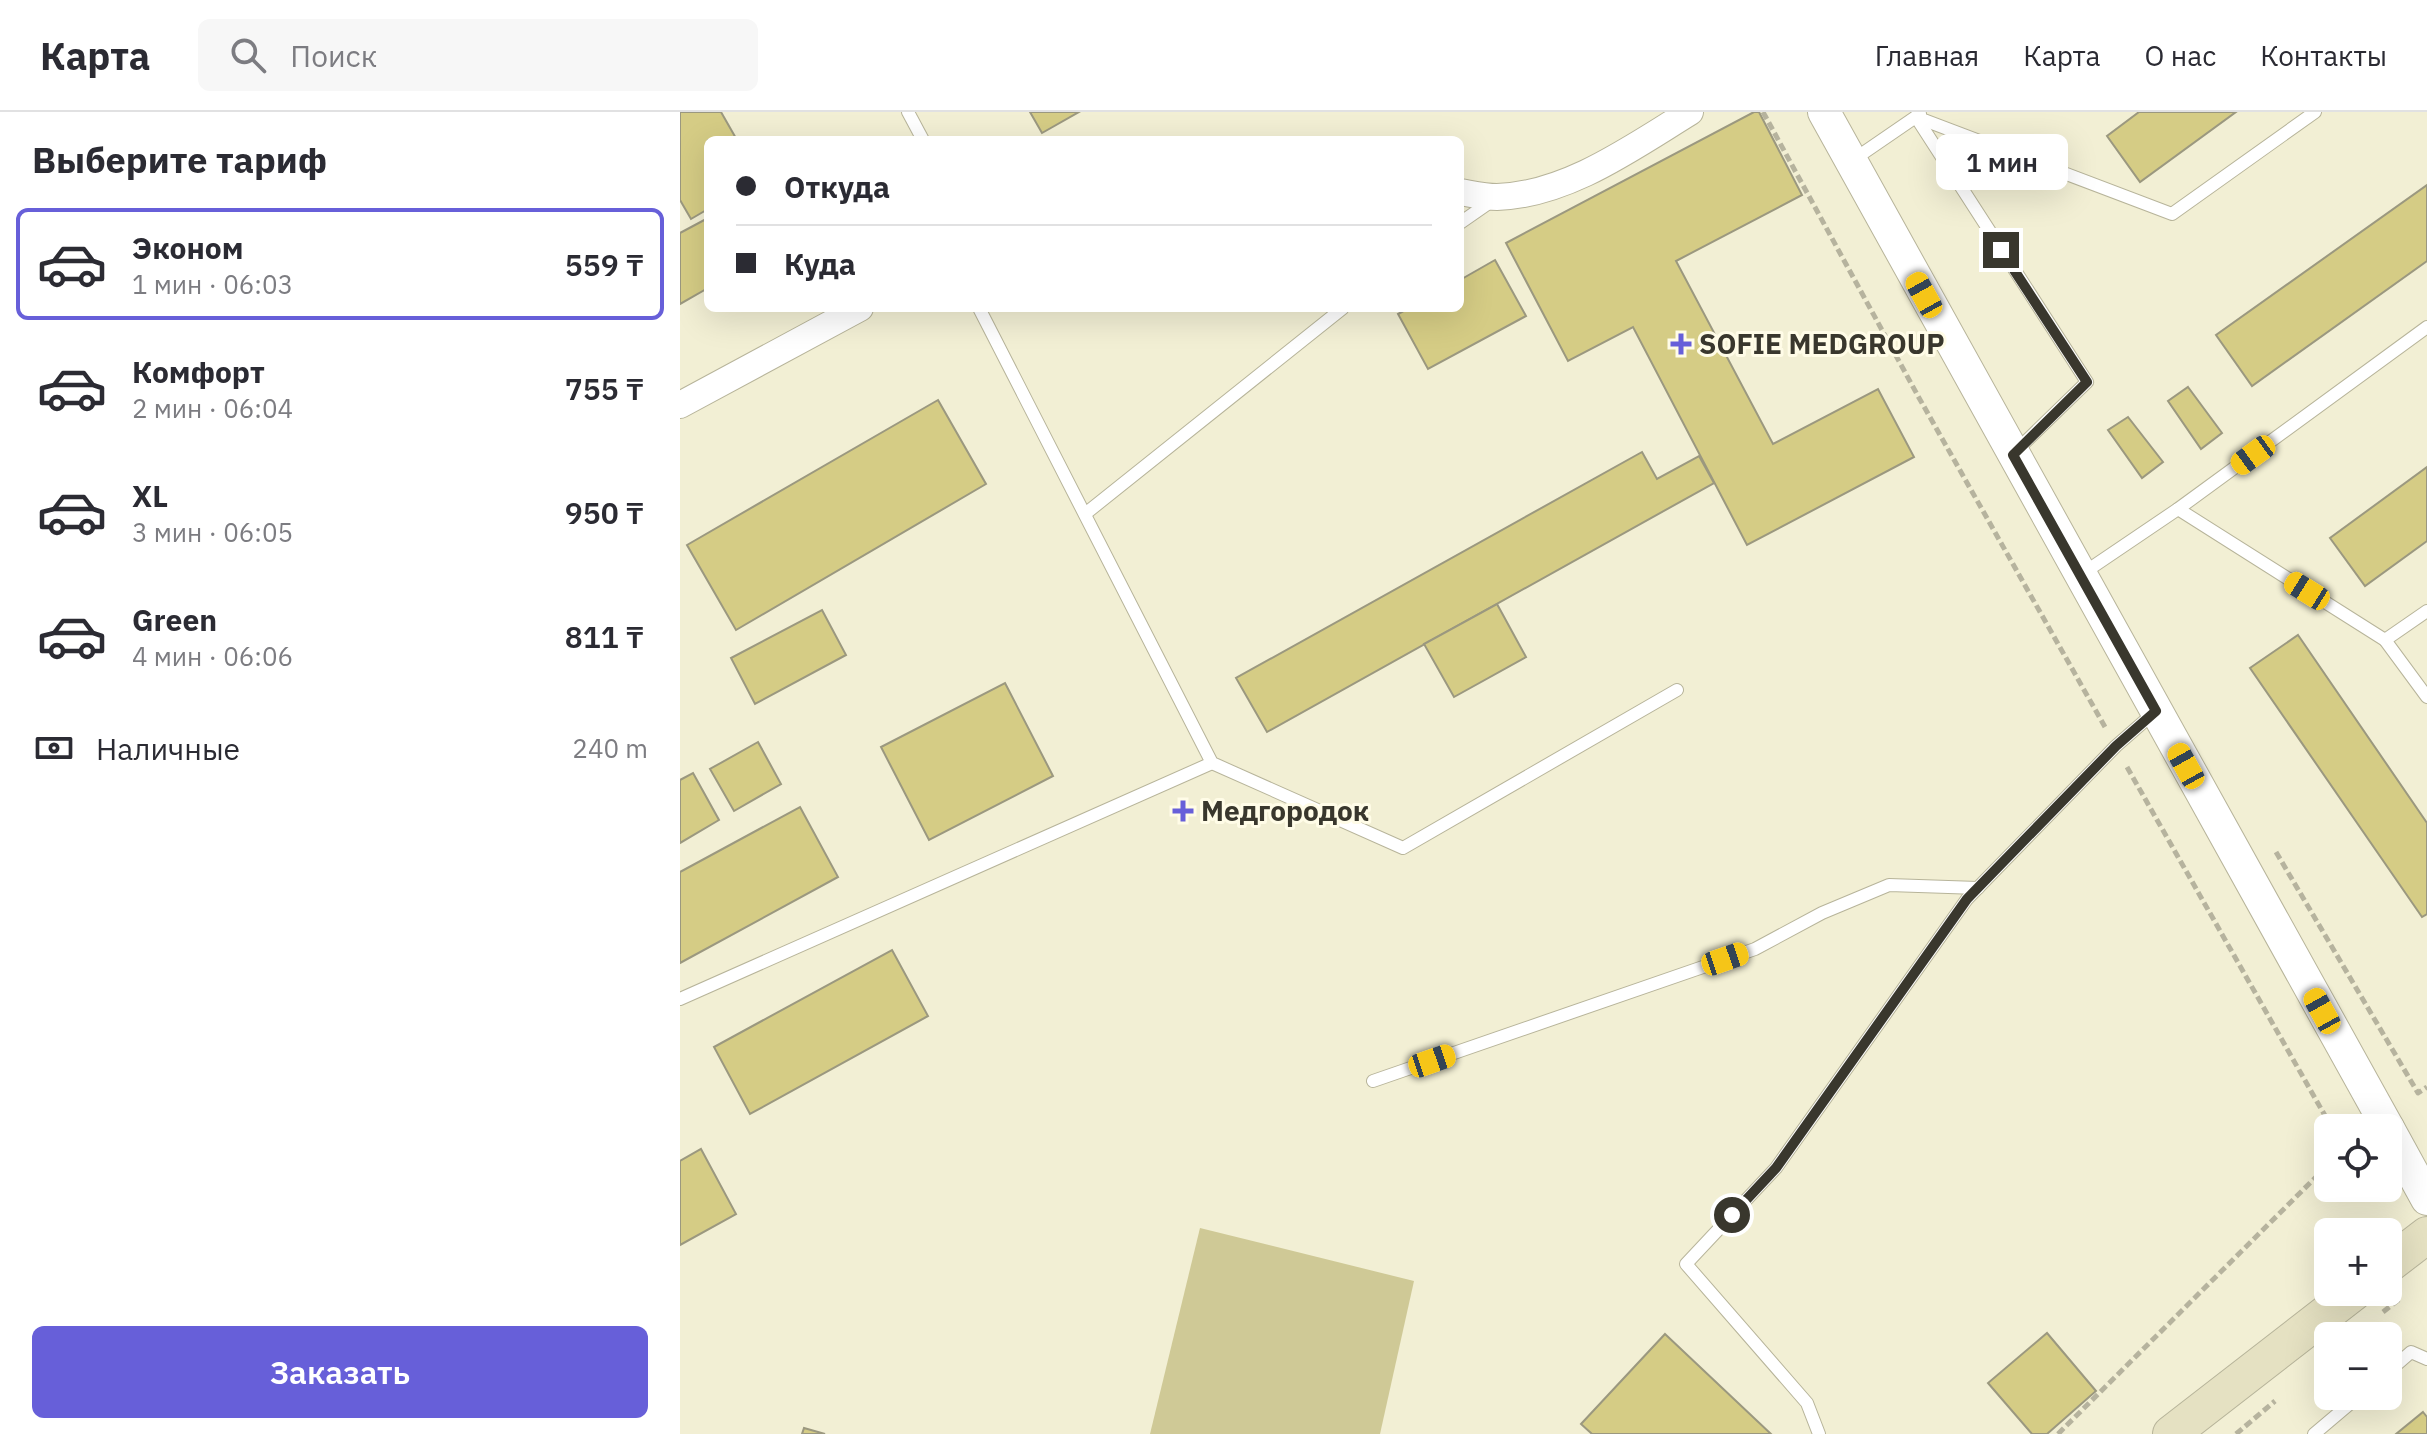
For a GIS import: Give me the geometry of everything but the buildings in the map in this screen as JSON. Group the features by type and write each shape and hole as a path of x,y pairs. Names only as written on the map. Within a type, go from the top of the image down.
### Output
{"main road":[{"path":"2402,1272 2427,1235"},
{"path":"2171,1434 2363,1306"}],"street":[{"path":"1464,193 1497,197 1553,187 1609,162 1690,112"},
{"path":"1824,112 2380,1114"},
{"path":"680,405 853,312"},
{"path":"2402,1153 2427,1199"}],"lane":[{"path":"908,112 921,136"},
{"path":"1920,115 2172,214 2315,112"},
{"path":"1851,162 1920,115"},
{"path":"1920,115 2087,382 2013,455"},
{"path":"1464,220 1497,197"},
{"path":"981,312 1212,763 1403,848 1677,690"},
{"path":"1085,514 1338,312"},
{"path":"2080,575 2178,509 2427,327"},
{"path":"2178,509 2385,640 2427,697"},
{"path":"2385,640 2427,611"},
{"path":"1819,1434 1807,1403 1686,1264 1776,1168 1967,899 2116,746 2156,711"},
{"path":"680,999 1212,763"},
{"path":"1373,1081 1755,949 1822,913 1889,885 1978,888"},
{"path":"2402,1360 2411,1352 2427,1359"},
{"path":"2314,1434 2342,1410"}],"path":[{"path":"1763,112 1918,396 2324,1114"},
{"path":"2418,1093 2427,1087"},
{"path":"2058,1434 2314,1179"}],"shaded area":[{"path":"1200,1228 1414,1281 1380,1434 1150,1434"}],"place":[{"name":"SOFIE MEDGROUP","path":"1681,344"},
{"name":"Медгородок","path":"1183,811"}],"route":[{"path":"1732,1215 1776,1168 1967,899 2116,746 2156,711 2013,455 2087,382 2001,250"}]}
